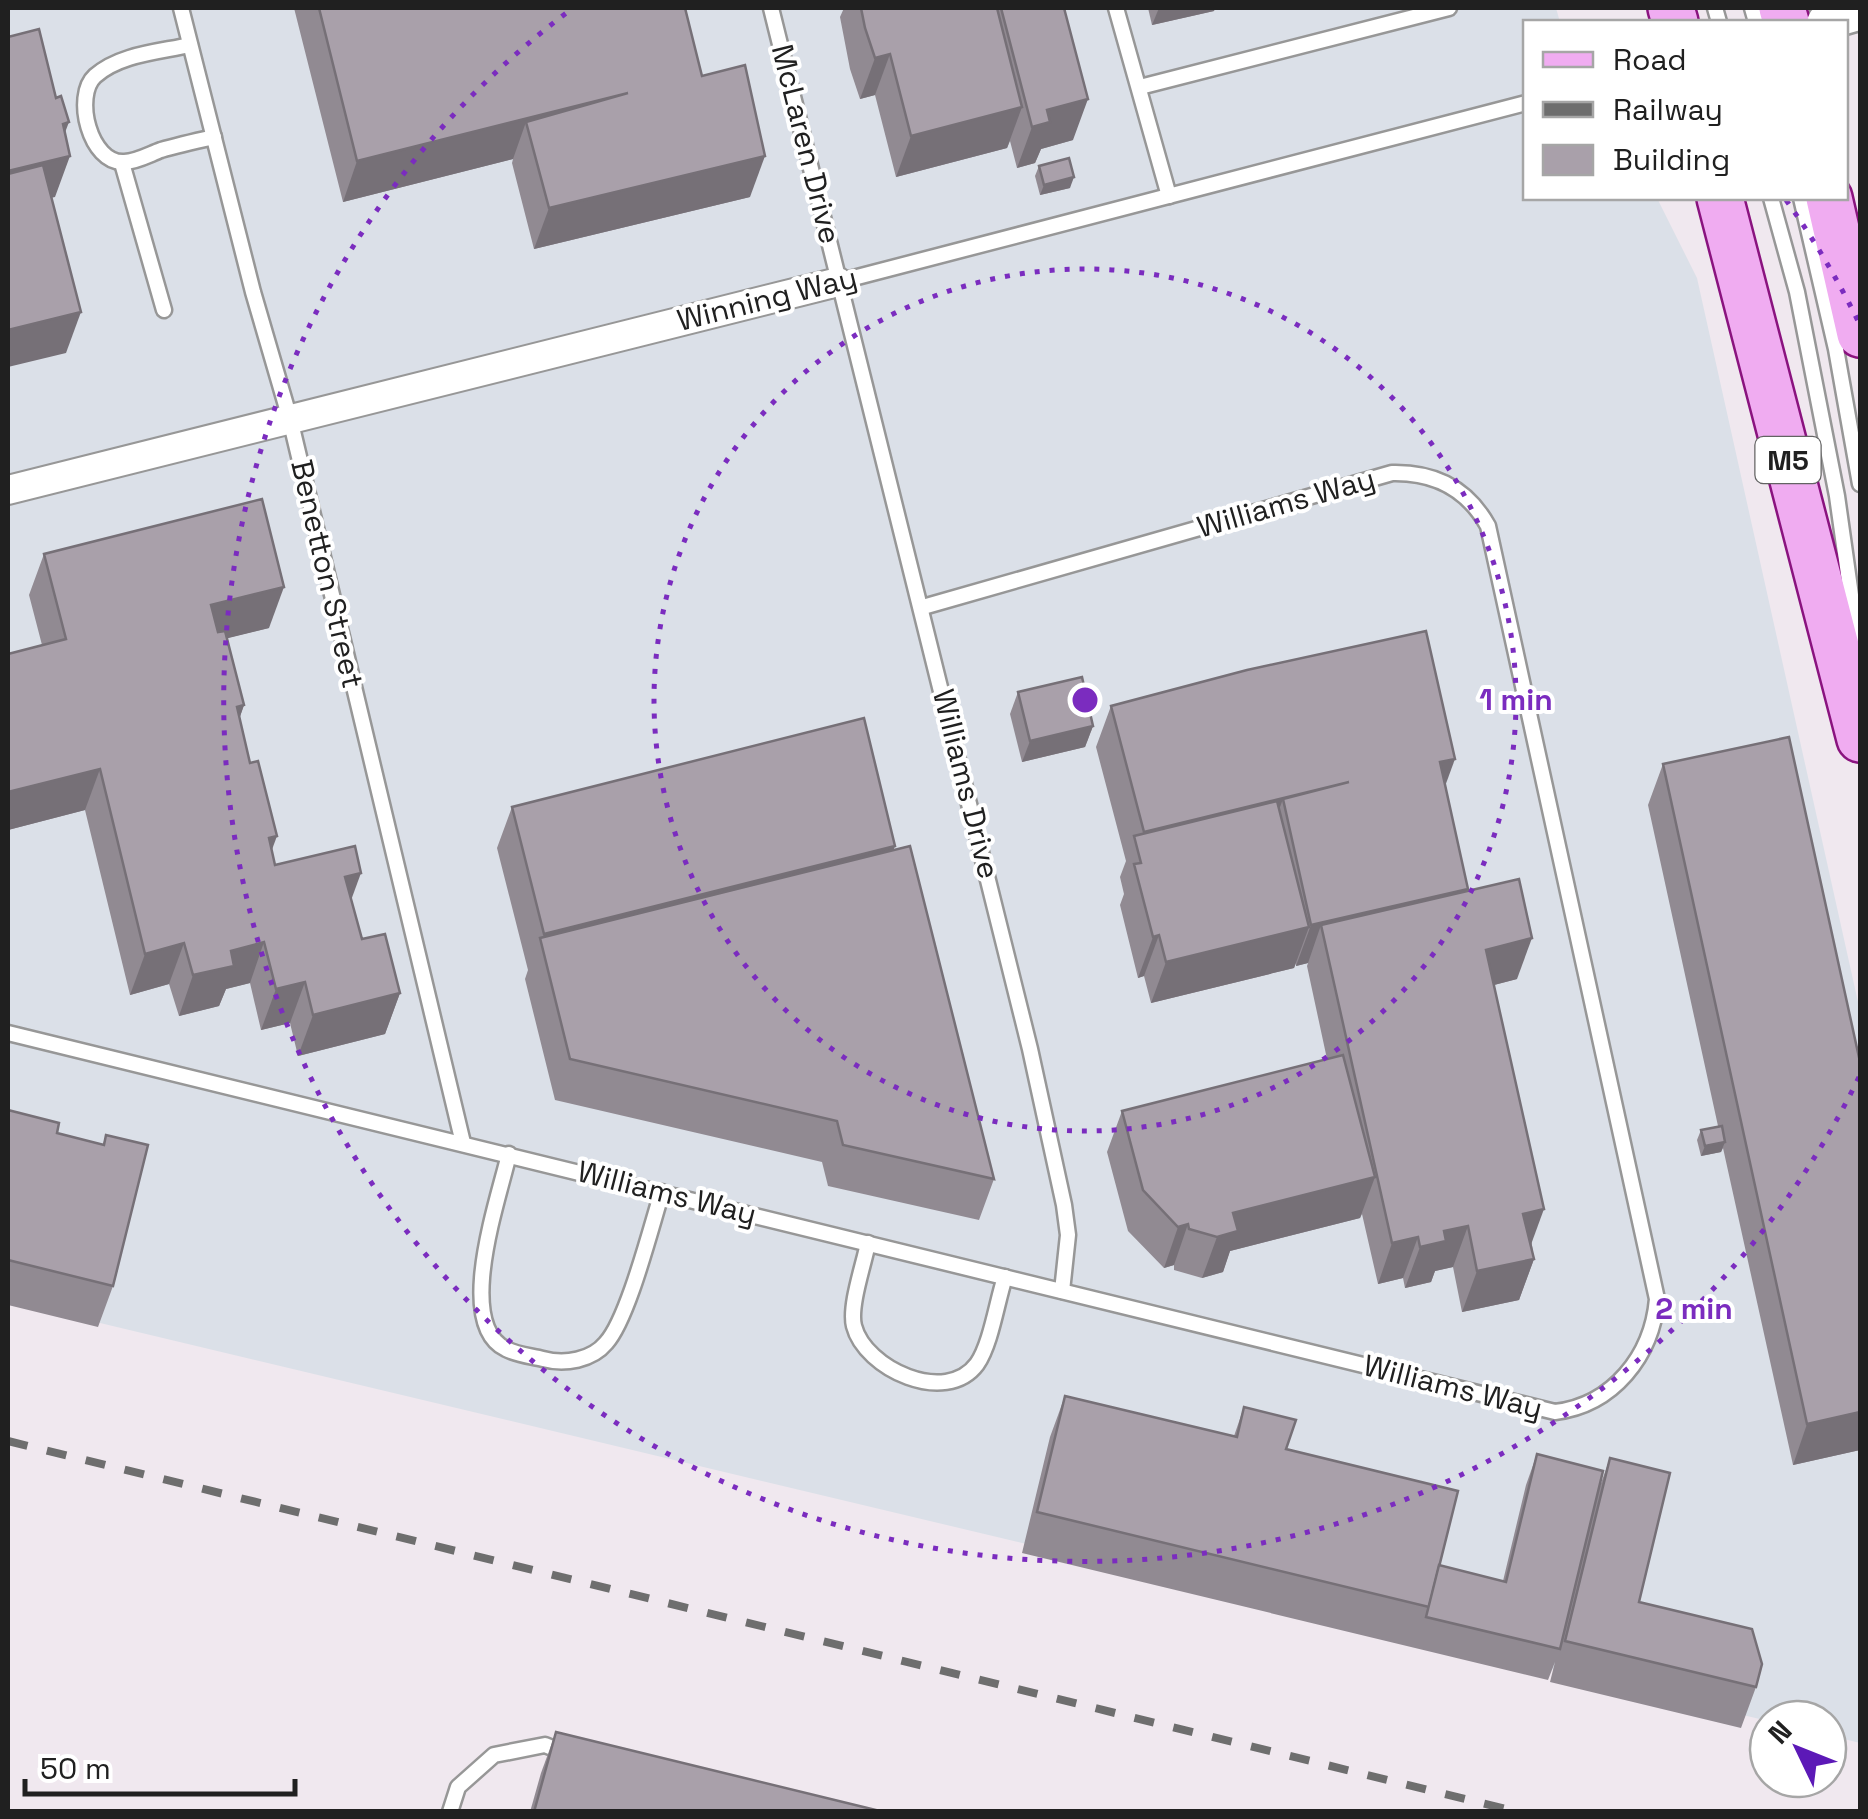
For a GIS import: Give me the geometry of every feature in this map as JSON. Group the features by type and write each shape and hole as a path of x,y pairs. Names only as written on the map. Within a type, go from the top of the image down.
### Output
{"main road":[{"name":"M5","path":"1721,200 1859,714"},
{"path":"1829,200 1860,334"}],"street":[{"path":"1832,20 1860,12"},
{"name":"Winning Way","path":"8,490 838,282"}],"lane":[{"name":"Benetton Street","path":"181,8 290,419 463,1143"},
{"name":"McLaren Drive","path":"772,8 827,221 838,282"},
{"path":"1116,8 1169,196"},
{"path":"1140,87 1450,8"},
{"path":"190,45 113,64 92,78 85,93 86,117 95,142 106,156 122,163 214,137"},
{"name":"Winning Way","path":"838,282 1523,104"},
{"path":"122,163 164,310"},
{"path":"1771,200 1797,292 1837,496 1860,659"},
{"path":"1801,200 1836,349 1860,484"},
{"name":"Williams Drive","path":"838,282 923,607 1030,1049 1068,1235 1062,1291"},
{"name":"Williams Way","path":"8,1034 1555,1412 1578,1409 1613,1390 1637,1359 1655,1322 1657,1299 1488,526 1470,500 1440,480 1408,472 1392,473 923,607"},
{"path":"509,1154 480,1293 483,1323 503,1349 550,1361 590,1358 608,1342 630,1293 662,1192"},
{"path":"868,1243 852,1322 860,1341 871,1356 896,1370 940,1385 954,1382 976,1365 983,1353 1004,1276"},
{"path":"450,1812 458,1787 494,1755 545,1745 577,1758"}],"shaded area":[{"path":"8,8 1556,8 1559,20 1523,20 1523,200 1658,200 1697,278 1860,1011 1860,1743 1848,1740 1848,1699 1748,1699 1748,1716 8,1301"}],"building":[{"path":"319,8 685,8 702,76 745,65 765,156 549,208 526,122 628,93 357,161"},
{"path":"861,8 997,8 1022,107 911,136 890,54 875,58"},
{"path":"1001,8 1064,8 1088,99 1047,110 1050,122 1032,127"},
{"path":"39,29 56,98 61,96 69,122 63,124 70,156 8,171 8,37"},
{"path":"1069,158 1074,177 1044,185 1039,166"},
{"path":"43,165 81,312 8,330 8,174"},
{"path":"262,499 284,587 211,605 218,632 225,631 244,705 237,707 250,763 258,761 277,836 269,838 275,865 355,846 361,873 345,877 362,939 385,934 400,993 313,1015 305,982 276,989 264,942 231,951 234,966 193,975 184,943 145,954 100,769 8,792 8,654 66,639 44,554"},
{"path":"1426,631 1455,759 1440,762 1468,889 1311,925 1283,799 1349,782 1144,832 1111,706 1247,670"},
{"path":"1082,677 1093,726 1030,741 1018,692"},
{"path":"864,718 895,846 544,934 512,807"},
{"path":"1789,737 1860,1062 1860,1412 1807,1424 1663,764"},
{"path":"1277,801 1309,927 1166,962 1159,935 1153,937 1134,864 1141,863 1134,836"},
{"path":"910,846 994,1179 843,1145 837,1121 570,1059 540,938"},
{"path":"1519,879 1532,938 1486,950 1544,1209 1523,1214 1534,1259 1477,1271 1468,1226 1444,1231 1446,1241 1420,1247 1418,1237 1392,1243 1321,925"},
{"path":"1343,1055 1375,1177 1233,1213 1238,1231 1217,1237 1189,1229 1188,1224 1178,1227 1143,1190 1122,1111"},
{"path":"8,1110 59,1123 57,1133 104,1145 106,1135 148,1145 113,1286 8,1260"},
{"path":"1722,1126 1725,1142 1705,1146 1701,1130"},
{"path":"1065,1396 1237,1437 1244,1407 1296,1420 1286,1449 1458,1491 1429,1607 1037,1512"},
{"path":"1537,1454 1603,1471 1560,1649 1426,1617 1439,1565 1506,1582"},
{"path":"1610,1458 1670,1473 1639,1602 1752,1629 1762,1664 1756,1687 1565,1641"},
{"path":"556,1732 884,1812 534,1812"}],"railway":[{"path":"8,1441 1518,1812"}]}
